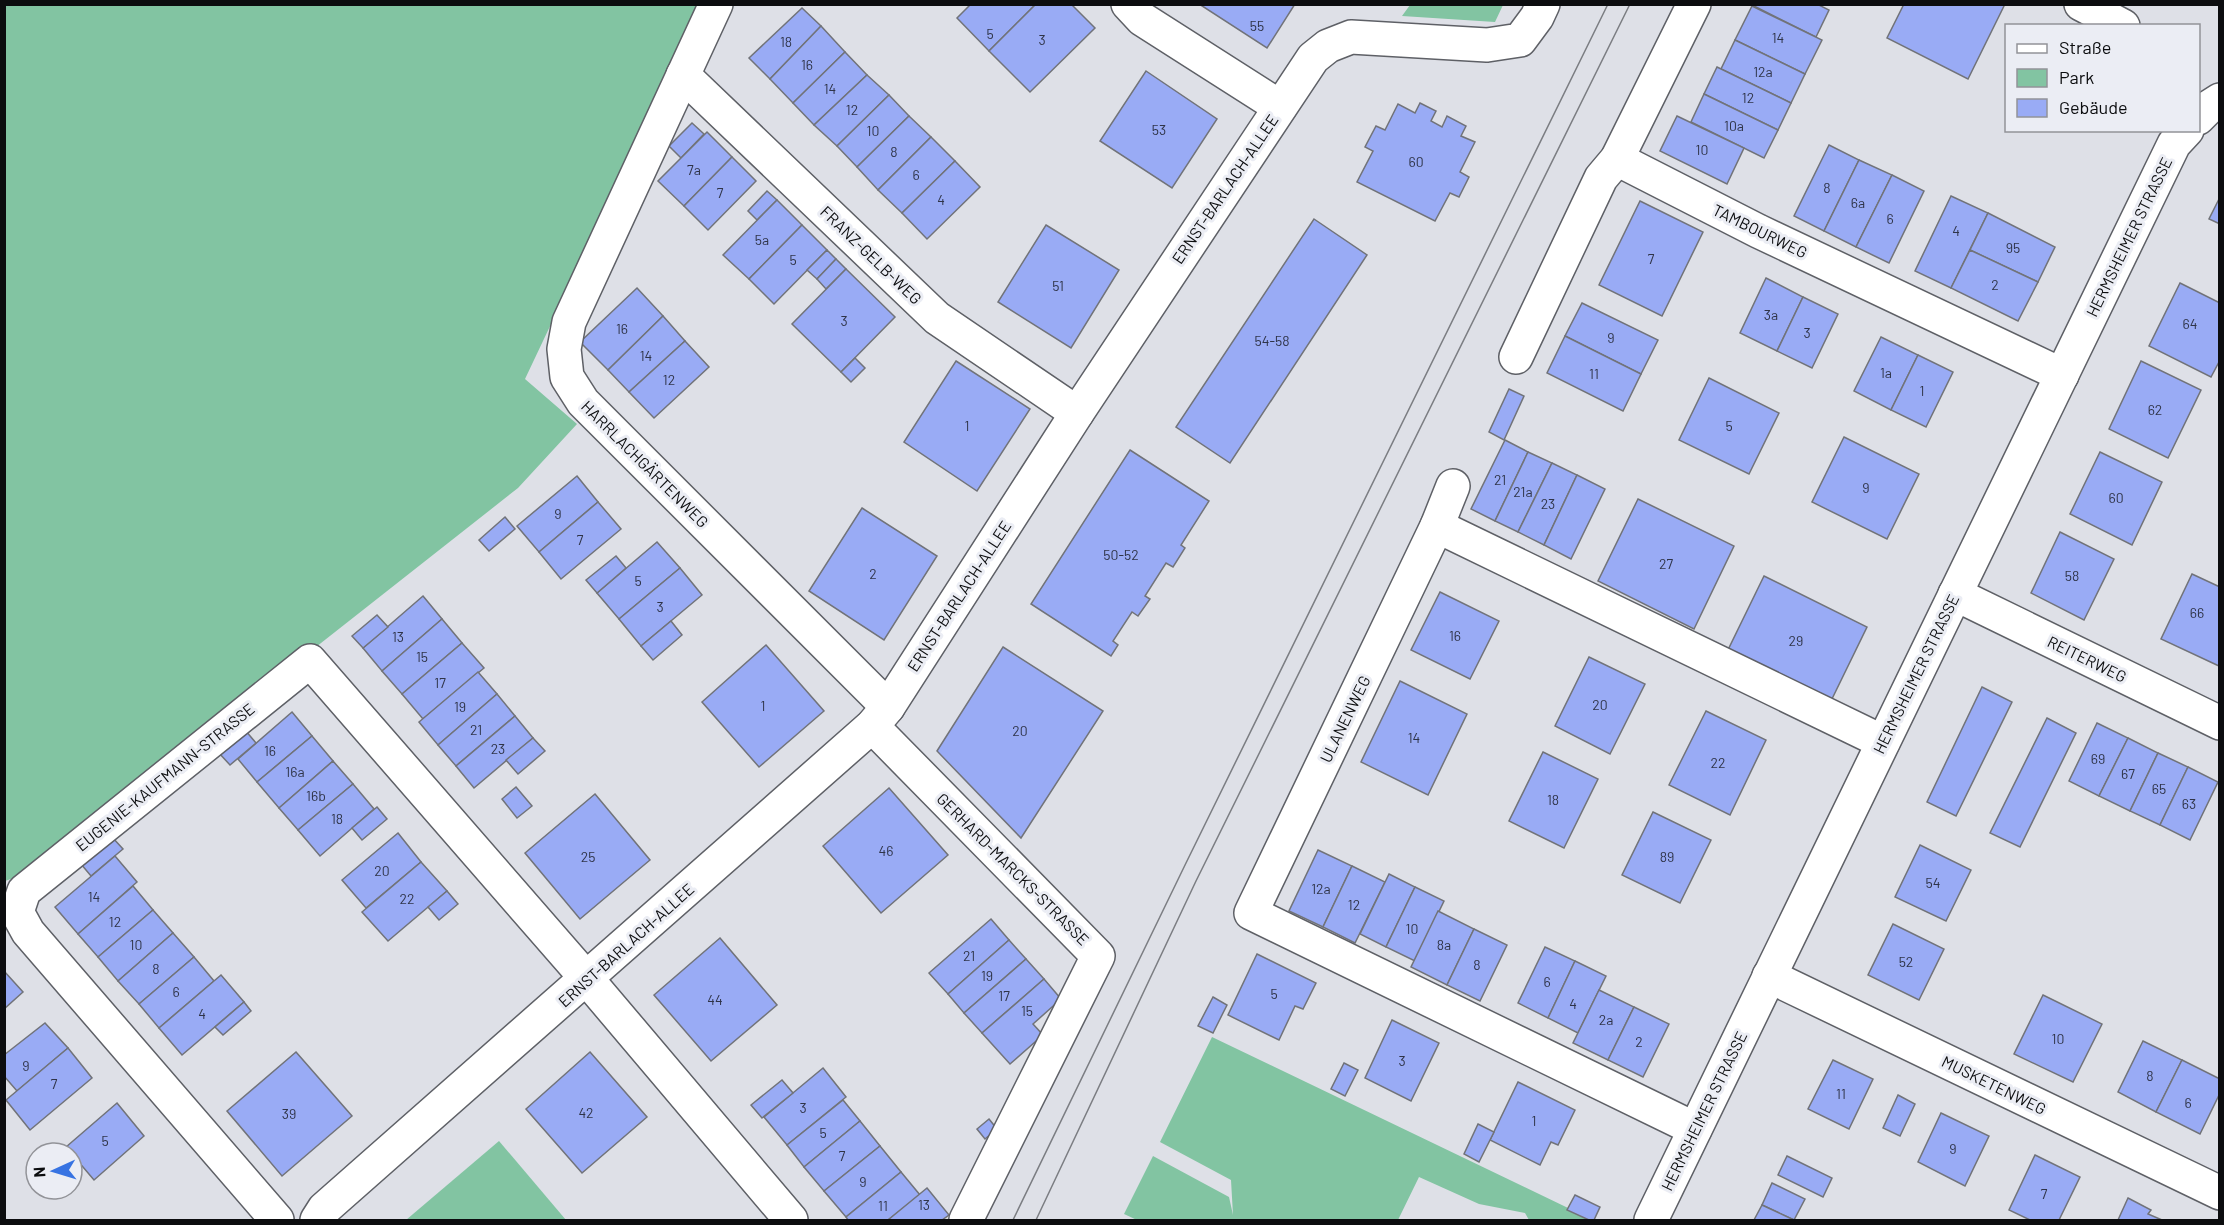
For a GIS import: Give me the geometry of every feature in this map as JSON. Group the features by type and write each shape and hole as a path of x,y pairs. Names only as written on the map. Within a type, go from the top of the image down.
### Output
{"street":[{"name":"HARRLACHGÄRTENWEG","path":"716,4 569,322 564,349 567,377 583,402 880,716"},
{"path":"1128,4 1142,19 1280,107"},
{"name":"ERNST-BARLACH-ALLEE","path":"317,1221 324,1209 587,979 880,716 1077,413 1313,58 1328,46 1351,37 1487,45 1520,40 1543,4"},
{"path":"1516,357 1601,178 1617,159 1694,4"},
{"path":"2081,4 2119,24"},
{"name":"FRANZ-GELB-WEG","path":"683,75 937,318 1077,413"},
{"name":"HERMSHEIMER STRASSE","path":"1651,1221 2174,144 2185,132"},
{"name":"TAMBOURWEG","path":"1617,159 1758,231 2062,375"},
{"path":"1453,486 1437,526 1883,742"},
{"name":"ULANENWEG","path":"1437,526 1251,913 1695,1129"},
{"name":"REITERWEG","path":"1955,594 2220,723"},
{"name":"EUGENIE-KAUFMANN-STRASSE","path":"278,1221 28,932 17,912 24,891 310,661 587,979"},
{"name":"GERHARD-MARCKS-STRASSE","path":"880,716 1098,956 966,1221"},
{"name":"MUSKETENWEG","path":"1769,976 2220,1193"},
{"path":"587,979 791,1221"}],"green space":[{"path":"4,5 702,5 525,379 577,424 518,488 29,873 5,881"},
{"path":"1410,5 1503,5 1495,22 1402,16"},
{"path":"1212,1037 1593,1220 1529,1220 1525,1213 1479,1204 1419,1177 1398,1220 1137,1220 1124,1214 1153,1156 1229,1197 1233,1215 1231,1180 1160,1142"},
{"path":"499,1141 566,1220 406,1220"}],"building":[{"path":"971,4 1036,4 989,51 957,18"},
{"path":"1036,4 1071,4 1095,28 1030,92 989,51"},
{"path":"1199,4 1295,4 1267,48"},
{"path":"1750,4 1817,4 1829,10 1816,37"},
{"path":"1904,4 2001,4 2004,6 1968,79 1887,38"},
{"path":"1752,6 1822,40 1805,74 1735,40"},
{"path":"802,8 821,26 770,79 749,58"},
{"path":"821,26 845,52 793,103 770,79"},
{"path":"1735,40 1805,74 1791,103 1721,69"},
{"path":"845,52 867,75 814,125 793,103"},
{"path":"1717,67 1791,103 1778,130 1704,94"},
{"path":"1146,71 1217,119 1172,188 1100,141"},
{"path":"867,75 889,95 837,146 814,125"},
{"path":"1704,94 1778,130 1764,158 1691,122"},
{"path":"889,95 909,116 857,167 837,146"},
{"path":"1420,103 1436,111 1431,121 1442,127 1447,116 1466,126 1461,136 1475,142 1460,172 1469,177 1459,197 1450,193 1435,221 1357,182 1373,151 1365,147 1376,126 1385,130 1398,104 1415,113"},
{"path":"909,116 931,137 878,190 857,167"},
{"path":"1677,116 1744,148 1727,184 1660,151"},
{"path":"692,123 704,134 681,158 669,146"},
{"path":"707,132 732,157 684,206 658,181"},
{"path":"931,137 955,161 902,213 878,190"},
{"path":"1829,145 1859,160 1824,231 1794,216"},
{"path":"732,157 756,181 708,230 684,206"},
{"path":"1859,160 1892,175 1856,247 1824,231"},
{"path":"955,161 980,187 927,239 902,213"},
{"path":"1892,175 1924,191 1889,263 1856,247"},
{"path":"767,191 777,200 757,220 748,211"},
{"path":"1951,196 1988,213 1951,288 1915,271"},
{"path":"2220,197 2220,224 2209,219"},
{"path":"777,200 802,225 749,279 723,255"},
{"path":"1640,201 1703,232 1662,316 1599,285"},
{"path":"1988,213 2055,247 2038,282 1970,250"},
{"path":"1314,219 1367,255 1230,463 1176,427"},
{"path":"802,225 827,250 774,304 749,279"},
{"path":"1046,225 1119,270 1071,348 998,302"},
{"path":"827,250 836,259 817,279 807,270"},
{"path":"1970,250 2038,282 2018,321 1951,288"},
{"path":"836,259 846,269 826,289 817,279"},
{"path":"846,269 895,317 841,372 792,324"},
{"path":"1766,278 1803,297 1777,351 1740,333"},
{"path":"2180,283 2220,303 2220,360 2211,377 2149,346"},
{"path":"637,288 663,316 608,370 580,342"},
{"path":"1803,297 1838,314 1812,368 1777,351"},
{"path":"1582,303 1658,340 1641,374 1565,336"},
{"path":"663,316 685,341 629,392 608,370"},
{"path":"1565,336 1641,374 1623,411 1547,373"},
{"path":"1881,337 1918,355 1891,410 1854,391"},
{"path":"685,341 709,367 654,418 629,392"},
{"path":"1918,355 1953,372 1926,427 1891,410"},
{"path":"855,358 865,368 851,382 841,372"},
{"path":"956,361 1030,409 977,491 904,442"},
{"path":"2141,361 2201,390 2168,458 2109,429"},
{"path":"1709,378 1779,413 1749,474 1679,440"},
{"path":"1509,389 1524,396 1504,440 1489,432"},
{"path":"1844,437 1919,474 1887,539 1812,502"},
{"path":"1505,440 1528,452 1495,521 1471,509"},
{"path":"1130,450 1209,501 1181,545 1185,548 1173,567 1166,563 1145,596 1150,599 1138,616 1132,612 1113,641 1118,645 1111,656 1031,604"},
{"path":"1528,452 1552,463 1518,532 1495,521"},
{"path":"2100,452 2162,482 2132,545 2070,514"},
{"path":"1552,463 1577,475 1544,545 1518,532"},
{"path":"1577,475 1605,489 1571,559 1544,545"},
{"path":"577,476 598,502 539,552 517,526"},
{"path":"1638,499 1734,546 1694,629 1598,581"},
{"path":"598,502 621,529 561,579 539,552"},
{"path":"862,508 937,556 884,640 809,591"},
{"path":"505,517 515,529 489,551 479,540"},
{"path":"2060,532 2114,559 2084,620 2031,593"},
{"path":"657,542 680,568 619,619 597,593"},
{"path":"616,556 626,568 597,593 586,580"},
{"path":"680,568 702,595 641,646 619,619"},
{"path":"2192,574 2220,587 2219,666 2161,639"},
{"path":"1764,576 1867,627 1829,705 1726,654"},
{"path":"1440,592 1499,621 1470,679 1411,650"},
{"path":"423,596 442,619 382,671 363,648"},
{"path":"377,615 388,627 363,648 352,636"},
{"path":"442,619 462,643 402,694 382,671"},
{"path":"671,621 682,635 653,660 641,646"},
{"path":"462,643 484,668 423,719 402,694"},
{"path":"766,645 824,711 759,767 702,702"},
{"path":"1003,647 1103,711 1021,838 937,751"},
{"path":"1589,657 1645,684 1610,754 1555,726"},
{"path":"478,672 497,694 438,745 419,722"},
{"path":"1400,681 1467,714 1428,795 1361,762"},
{"path":"1982,687 2012,702 1956,816 1927,802"},
{"path":"497,694 515,716 456,766 438,745"},
{"path":"1706,711 1766,740 1730,815 1669,785"},
{"path":"292,712 312,736 257,782 238,759"},
{"path":"515,716 533,738 474,788 456,766"},
{"path":"2047,718 2076,733 2020,847 1990,833"},
{"path":"2097,723 2128,738 2099,796 2069,781"},
{"path":"245,730 256,743 230,765 219,753"},
{"path":"312,736 333,761 279,808 257,782"},
{"path":"533,738 545,751 518,774 506,760"},
{"path":"2128,738 2158,753 2130,811 2099,796"},
{"path":"1543,752 1598,779 1564,848 1509,821"},
{"path":"2158,753 2188,767 2160,825 2130,811"},
{"path":"333,761 353,784 298,830 279,808"},
{"path":"2188,767 2218,782 2190,840 2160,825"},
{"path":"353,784 374,809 320,856 298,830"},
{"path":"516,787 532,806 517,818 502,799"},
{"path":"889,788 948,855 881,913 823,846"},
{"path":"595,794 650,860 580,919 525,853"},
{"path":"377,807 387,819 362,840 352,828"},
{"path":"1653,812 1711,840 1680,903 1622,875"},
{"path":"398,833 421,862 366,908 342,880"},
{"path":"112,837 123,849 91,876 81,864"},
{"path":"1920,845 1971,870 1946,921 1895,897"},
{"path":"1318,850 1352,866 1323,927 1289,911"},
{"path":"115,856 137,882 78,934 55,907"},
{"path":"421,862 447,891 388,941 362,912"},
{"path":"1352,866 1385,882 1355,943 1323,927"},
{"path":"1389,874 1415,887 1386,947 1360,934"},
{"path":"133,886 153,910 98,957 78,934"},
{"path":"1415,887 1444,901 1415,961 1386,947"},
{"path":"447,891 458,904 439,920 428,907"},
{"path":"153,910 173,933 118,981 98,957"},
{"path":"1438,911 1474,929 1447,985 1411,967"},
{"path":"991,919 1009,940 948,994 929,973"},
{"path":"1893,924 1944,949 1919,1000 1868,975"},
{"path":"1474,929 1507,945 1480,1001 1447,985"},
{"path":"173,933 194,957 139,1004 118,981"},
{"path":"720,938 777,1005 711,1061 654,995"},
{"path":"1009,940 1026,959 964,1013 948,994"},
{"path":"1545,947 1575,961 1548,1018 1518,1003"},
{"path":"1257,954 1316,983 1303,1009 1295,1006 1279,1040 1228,1015"},
{"path":"194,957 214,981 159,1028 139,1004"},
{"path":"1026,959 1044,979 982,1033 964,1013"},
{"path":"1575,961 1606,976 1578,1033 1548,1018"},
{"path":"4,971 23,992 4,1009"},
{"path":"221,975 244,1002 182,1055 159,1028"},
{"path":"1044,979 1061,999 1033,1024 1043,1035 1010,1064 982,1033"},
{"path":"1599,990 1634,1007 1608,1060 1573,1043"},
{"path":"2043,995 2102,1024 2073,1082 2014,1054"},
{"path":"1213,997 1227,1005 1213,1033 1198,1026"},
{"path":"244,1002 251,1011 223,1035 215,1027"},
{"path":"1634,1007 1669,1024 1643,1077 1608,1060"},
{"path":"1392,1020 1439,1043 1411,1101 1365,1078"},
{"path":"45,1023 68,1048 17,1091 4,1076 4,1055"},
{"path":"2143,1041 2182,1060 2156,1112 2118,1092"},
{"path":"68,1048 92,1078 30,1130 6,1100"},
{"path":"296,1052 352,1116 282,1176 227,1111"},
{"path":"590,1052 647,1117 582,1173 526,1109"},
{"path":"1833,1060 1873,1079 1849,1129 1808,1109"},
{"path":"2182,1060 2220,1079 2220,1093 2200,1134 2156,1112"},
{"path":"1344,1063 1358,1070 1345,1096 1331,1089"},
{"path":"823,1068 846,1097 787,1145 764,1117"},
{"path":"782,1080 793,1093 762,1118 751,1105"},
{"path":"1518,1082 1575,1110 1558,1145 1551,1142 1540,1165 1490,1140"},
{"path":"1898,1095 1915,1104 1900,1136 1883,1128"},
{"path":"843,1100 860,1121 804,1167 787,1145"},
{"path":"117,1103 144,1136 94,1180 84,1168 84,1141 73,1141"},
{"path":"1941,1113 1989,1136 1965,1186 1918,1162"},
{"path":"989,1119 997,1129 985,1139 977,1129"},
{"path":"860,1121 880,1146 824,1191 804,1167"},
{"path":"1478,1124 1494,1132 1479,1162 1464,1154"},
{"path":"880,1146 901,1172 846,1217 824,1191"},
{"path":"2035,1155 2080,1177 2059,1220 2030,1220 2009,1210"},
{"path":"1787,1156 1832,1178 1823,1197 1778,1175"},
{"path":"901,1172 920,1195 888,1220 848,1220 846,1217"},
{"path":"1772,1183 1805,1199 1794,1220 1762,1205"},
{"path":"927,1188 949,1215 942,1220 888,1220"},
{"path":"1575,1195 1600,1207 1594,1220 1567,1210"},
{"path":"2128,1198 2151,1210 2148,1214 2162,1220 2118,1220"},
{"path":"1762,1205 1794,1220 1754,1220"}],"tram line":[{"path":"1013,1220 1608,4"},
{"path":"1036,1220 1196,881 1630,4"}]}
